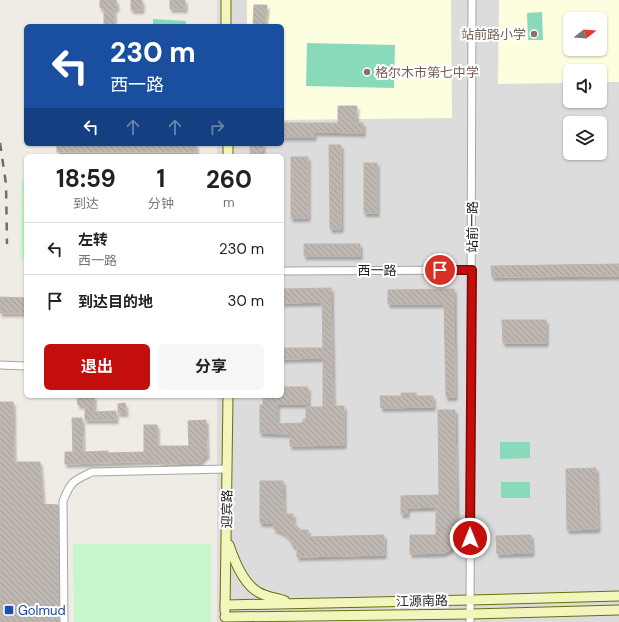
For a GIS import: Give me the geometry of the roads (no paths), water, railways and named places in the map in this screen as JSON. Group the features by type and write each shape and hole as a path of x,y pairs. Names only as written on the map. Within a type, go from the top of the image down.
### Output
{"main road":[{"path":"226,0 226,24"},
{"name":"迎宾路","path":"225,620 228,398"},
{"path":"226,532 233,556 244,578 258,592 292,604"},
{"name":"江源南路","path":"225,605 619,596"},
{"name":"江源南路","path":"225,620 290,616 470,618 619,610"},
{"path":"276,622 290,616"}],"street":[{"name":"站前一路","path":"470,618 472,0"},
{"name":"西一路","path":"284,271 472,270"},
{"path":"0,365 24,366"},
{"path":"64,622 63,501 70,485 78,478 92,472 227,469"}],"railway":[{"path":"0,143 6,184 7,244"}],"place":[{"name":"站前路小学","path":"534,34"},
{"name":"格尔木市第七中学","path":"367,72"},
{"name":"Golmud","path":"9,610"}]}
